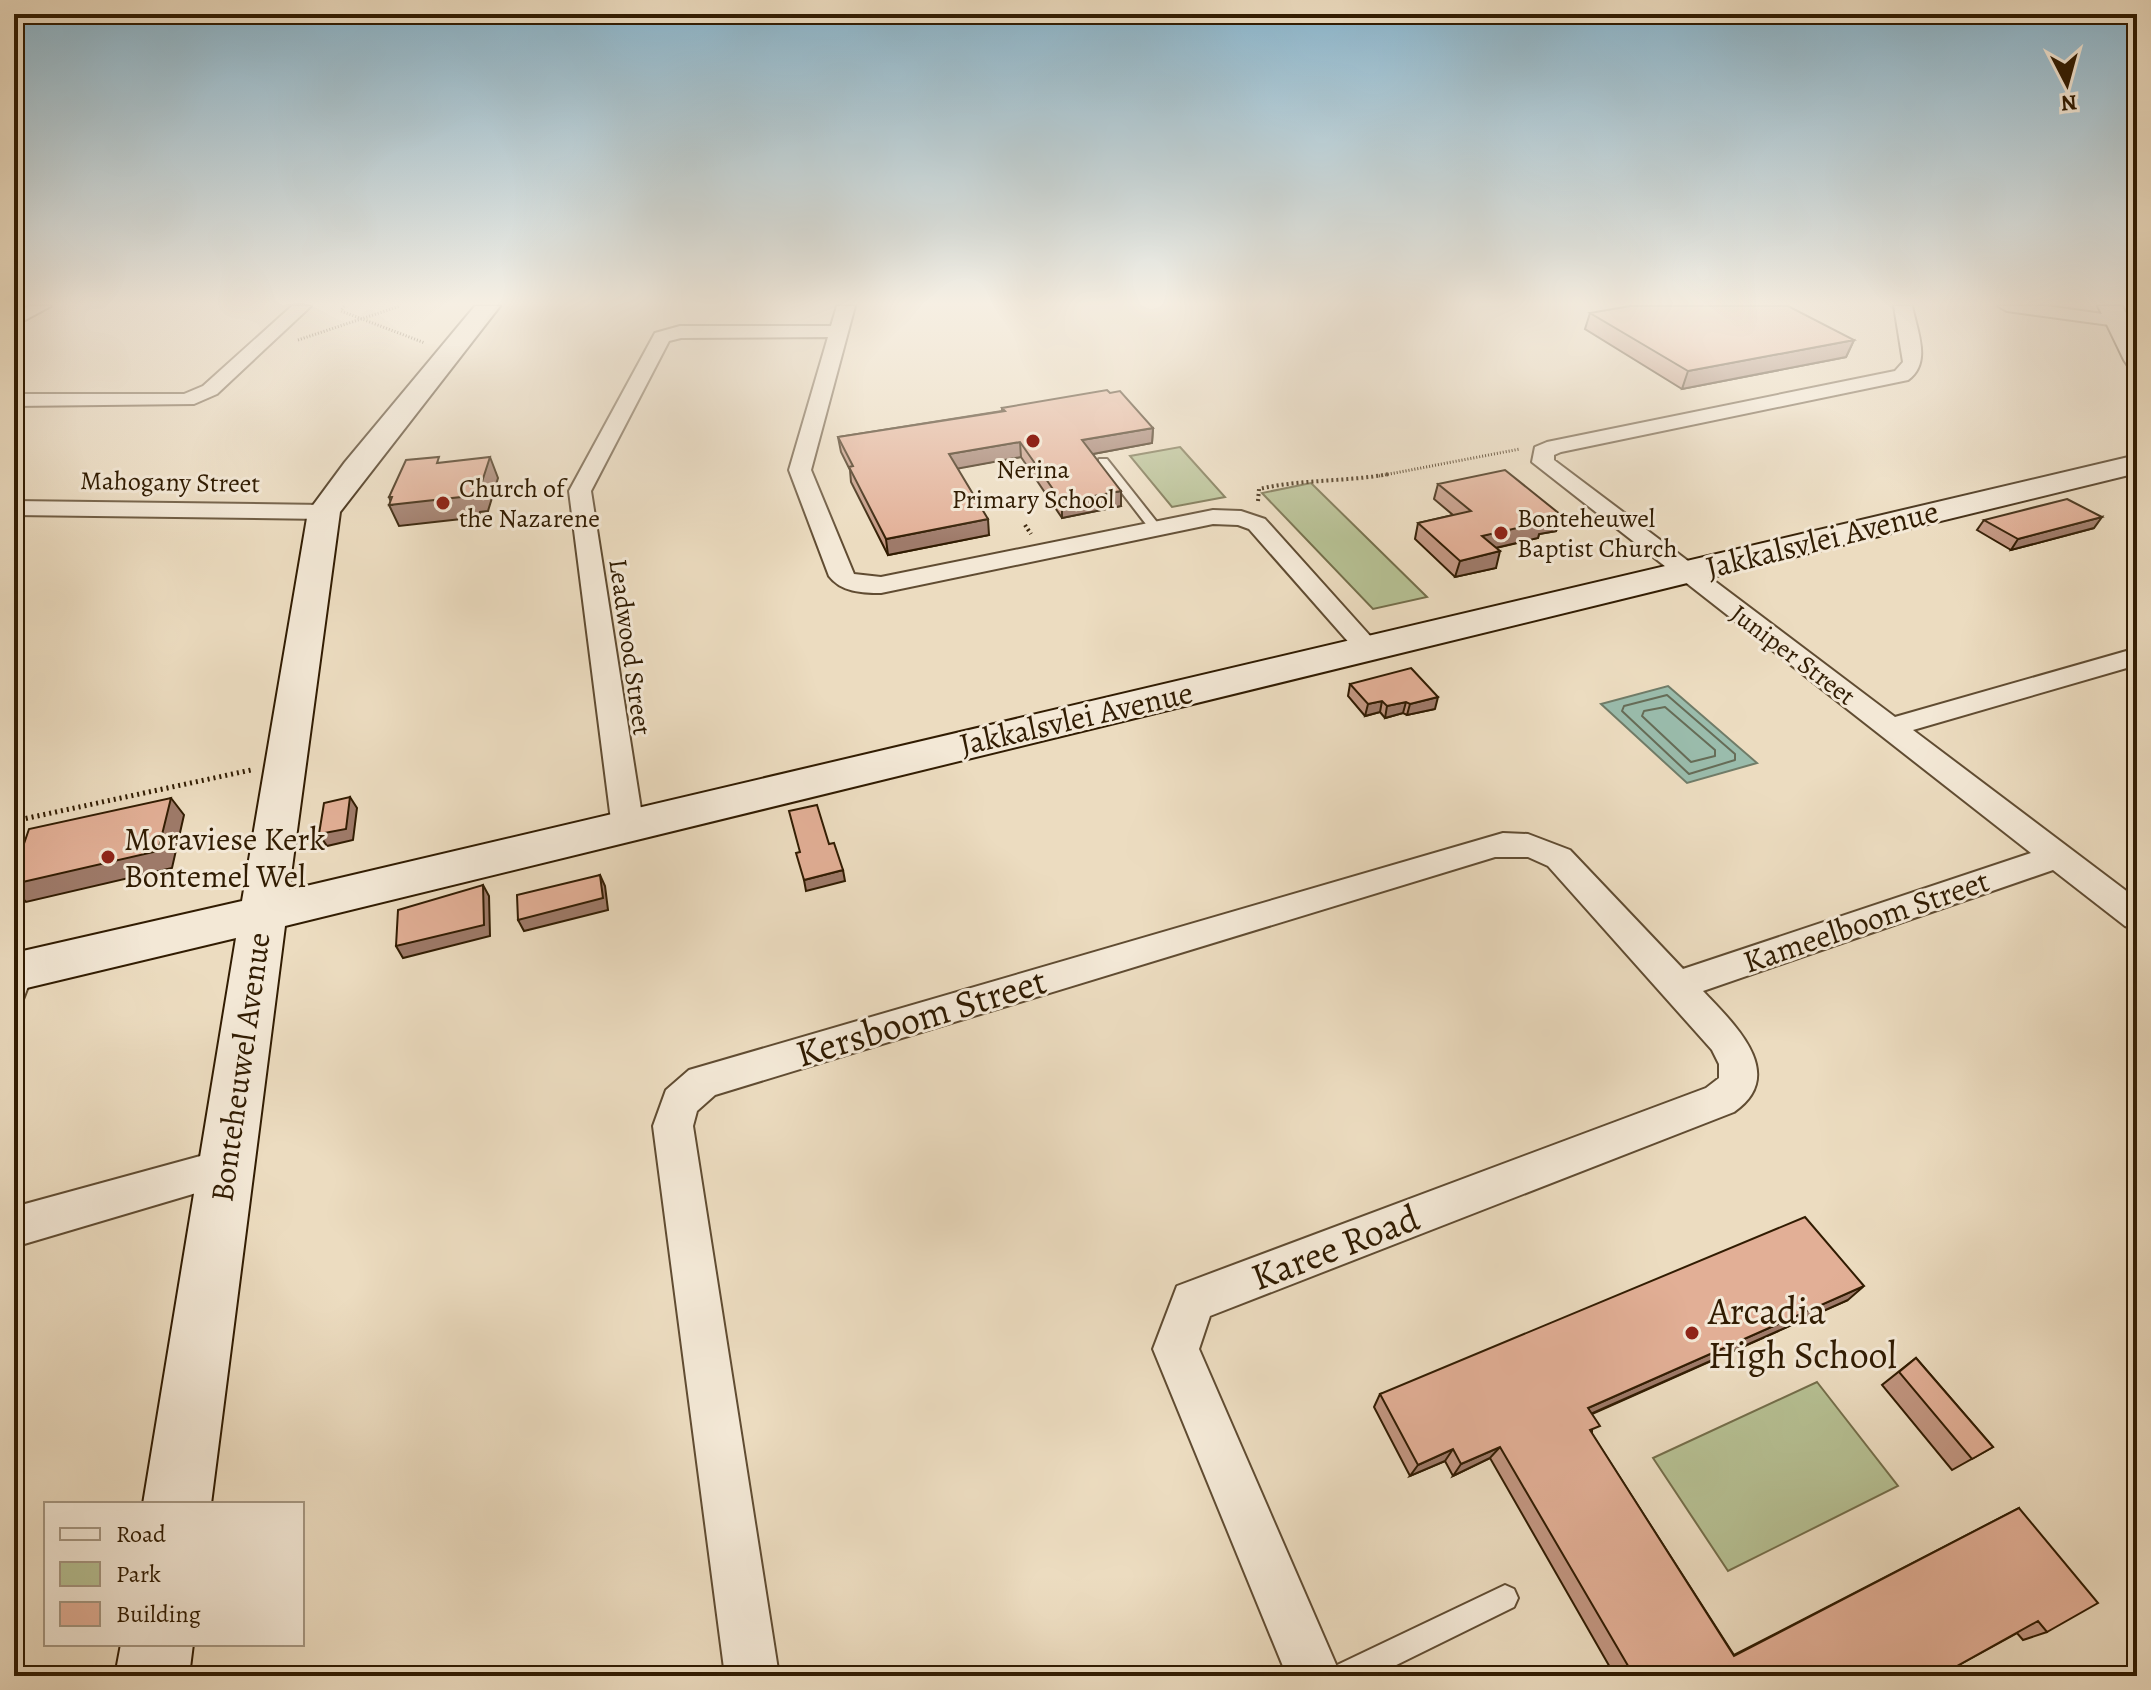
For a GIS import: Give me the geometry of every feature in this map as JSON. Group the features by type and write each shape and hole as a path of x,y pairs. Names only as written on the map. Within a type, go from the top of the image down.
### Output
{"street":[{"path":"14,400 187,400 216,385"},
{"name":"Bonteheuwel Avenue","path":"177,1502 313,563 324,512 424,385"},
{"name":"Leadwood Street","path":"628,828 580,491 637,385"},
{"path":"824,385 800,470 841,576 846,580 861,585 881,585 1222,516 1250,520 1262,529 1368,648"},
{"path":"1542,455 1555,447 1858,385"},
{"name":"Juniper Street","path":"1542,455 1546,465 2137,917"},
{"name":"Jakkalsvlei Avenue","path":"18,981 263,912 628,828 2137,464"},
{"name":"Mahogany Street","path":"14,508 324,512"},
{"path":"1889,728 2137,656"},
{"name":"Kersboom Street","path":"752,1676 673,1126 680,1102 703,1082 1506,843 1532,845 1559,858 1676,986"},
{"name":"Kameelboom Street","path":"1676,986 2057,856"},
{"name":"Karee Road","path":"1314,1676 1176,1349 1193,1301 1730,1095 1740,1076 1734,1051 1676,986"},
{"path":"14,1227 226,1167"},
{"path":"152,1676 157,1646"}],"lane":[{"path":"1103,461 1156,529"},
{"path":"1345,1676 1505,1598"}],"path":[{"path":"1250,520 1258,504 1259,489 1289,482 1351,481 1518,449 1542,455"},
{"path":"14,821 259,768"}],"green space":[{"path":"1180,447 1225,497 1172,507 1130,456"},
{"path":"1311,483 1427,597 1373,609 1262,493"},
{"path":"1817,1382 1898,1486 1728,1571 1653,1458"}],"water":[{"path":"1668,686 1757,763 1687,783 1601,704"}],"building":[{"path":"1107,390 1110,393 1120,391 1153,428 1082,440 1121,491 1062,502 1020,442 949,454 988,519 886,539 849,467 853,466 838,437 1005,411 1002,408"},
{"path":"439,457 437,463 490,457 479,491 472,491 470,496 389,505 392,497 389,497 406,460"},
{"path":"1505,470 1561,515 1482,536 1500,551 1460,561 1418,523 1471,511 1438,484"},
{"path":"2067,499 2102,517 2018,539 1984,520"},
{"path":"1411,668 1438,697 1410,704 1387,706 1382,701 1368,704 1350,684"},
{"path":"350,797 346,829 319,834 324,803"},
{"path":"171,798 158,851 14,884 14,873 29,829"},
{"path":"817,805 829,844 834,843 843,870 804,880 789,811"},
{"path":"600,875 603,898 518,920 517,895"},
{"path":"483,885 484,925 396,946 398,910"},
{"path":"1805,1217 1864,1286 1588,1408 1600,1426 1590,1430 1734,1656 2019,1508 2098,1603 2047,1632 2038,1621 1939,1676 1634,1676 1500,1447 1461,1464 1453,1449 1418,1465 1380,1394"},
{"path":"1916,1358 1993,1447 1972,1459 1899,1372"}],"place":[{"name":"Nerina Primary School","path":"1033,441"},
{"name":"Church of the Nazarene","path":"443,503"},
{"name":"Bonteheuwel Baptist Church","path":"1501,533"},
{"name":"Moraviese Kerk Bontemel Wel","path":"108,857"},
{"name":"Arcadia High School","path":"1692,1333"}]}
